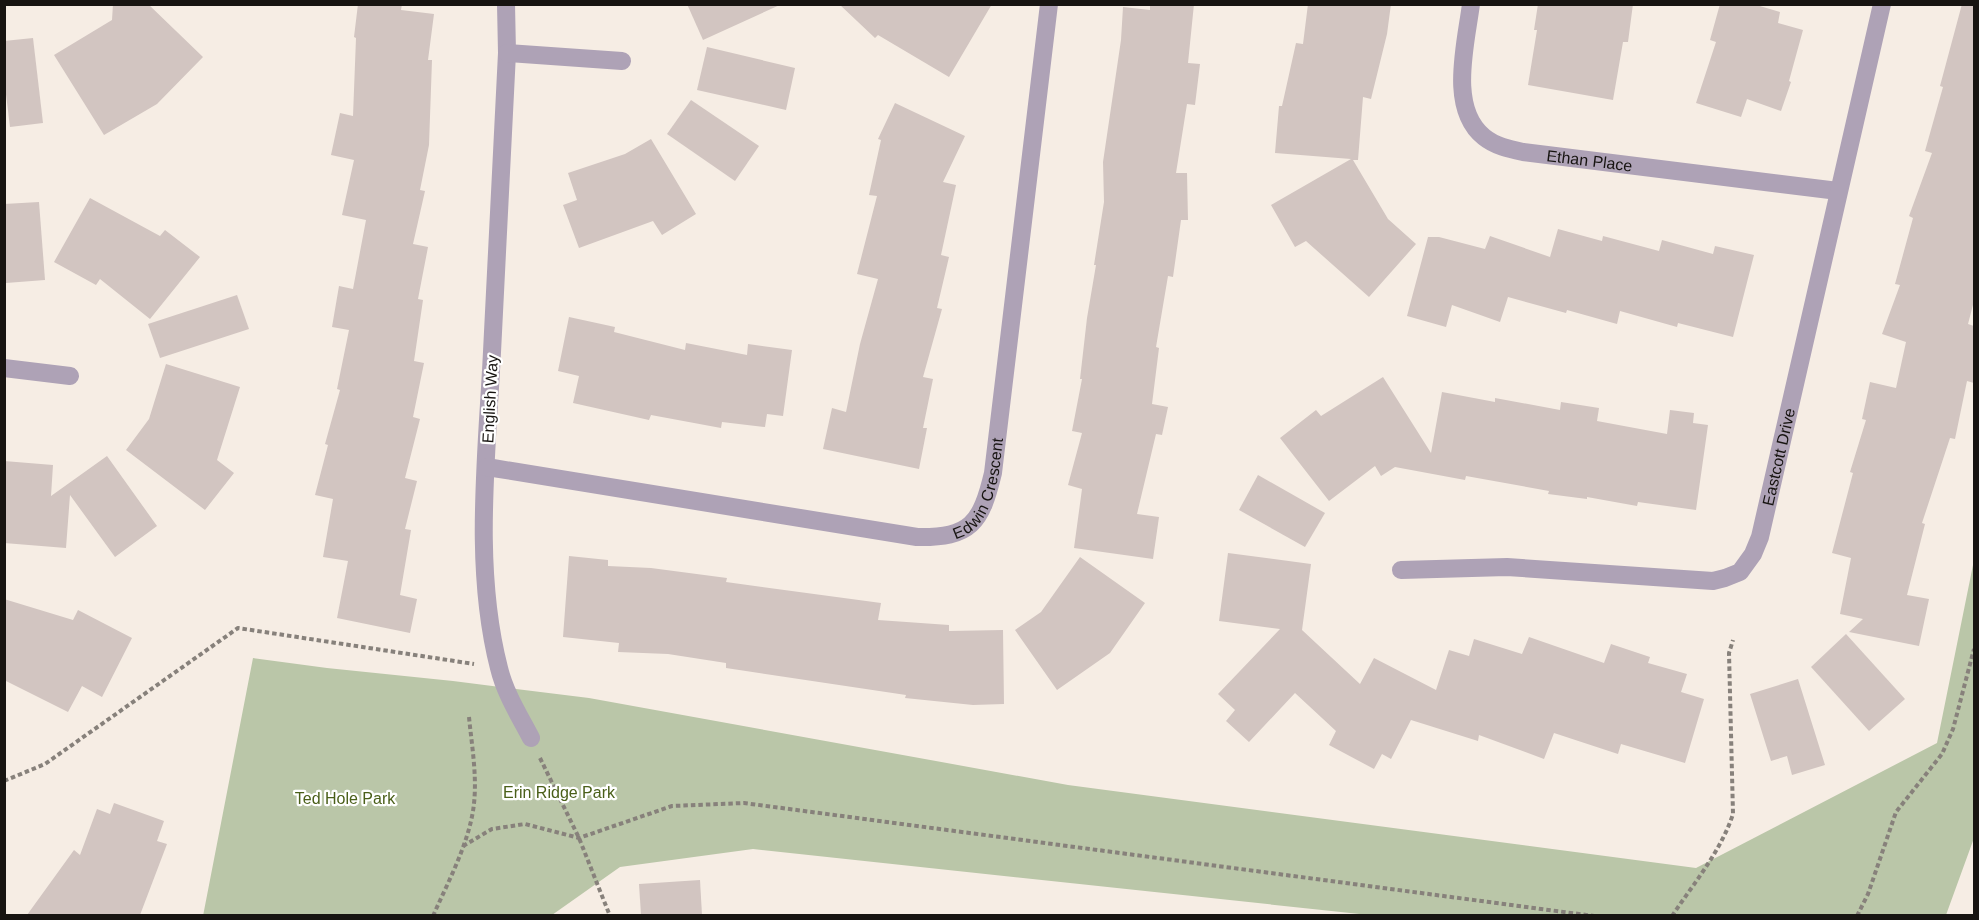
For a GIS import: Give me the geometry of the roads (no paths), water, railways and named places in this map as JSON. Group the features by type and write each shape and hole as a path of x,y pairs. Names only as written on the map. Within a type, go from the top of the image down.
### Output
{"street":[{"name":"English Way","path":"506,4 507,53 486,467 484,562 486,600 499,668 512,703 531,738"},
{"name":"Edwin Crescent","path":"486,467 917,537 946,537 972,525 988,495 993,473 1049,4"},
{"name":"Ethan Place","path":"1471,4 1461,78 1464,101 1476,129 1494,143 1523,152 1838,190"},
{"name":"Eastcott Drive","path":"1401,570 1507,567 1698,581 1725,578 1740,572 1753,554 1760,537 1881,4"},
{"path":"507,53 621,62"},
{"path":"4,368 70,376"}],"park label":[{"name":"Erin Ridge Park","path":"559,792"},
{"name":"Ted Hole Park","path":"345,798"}]}
